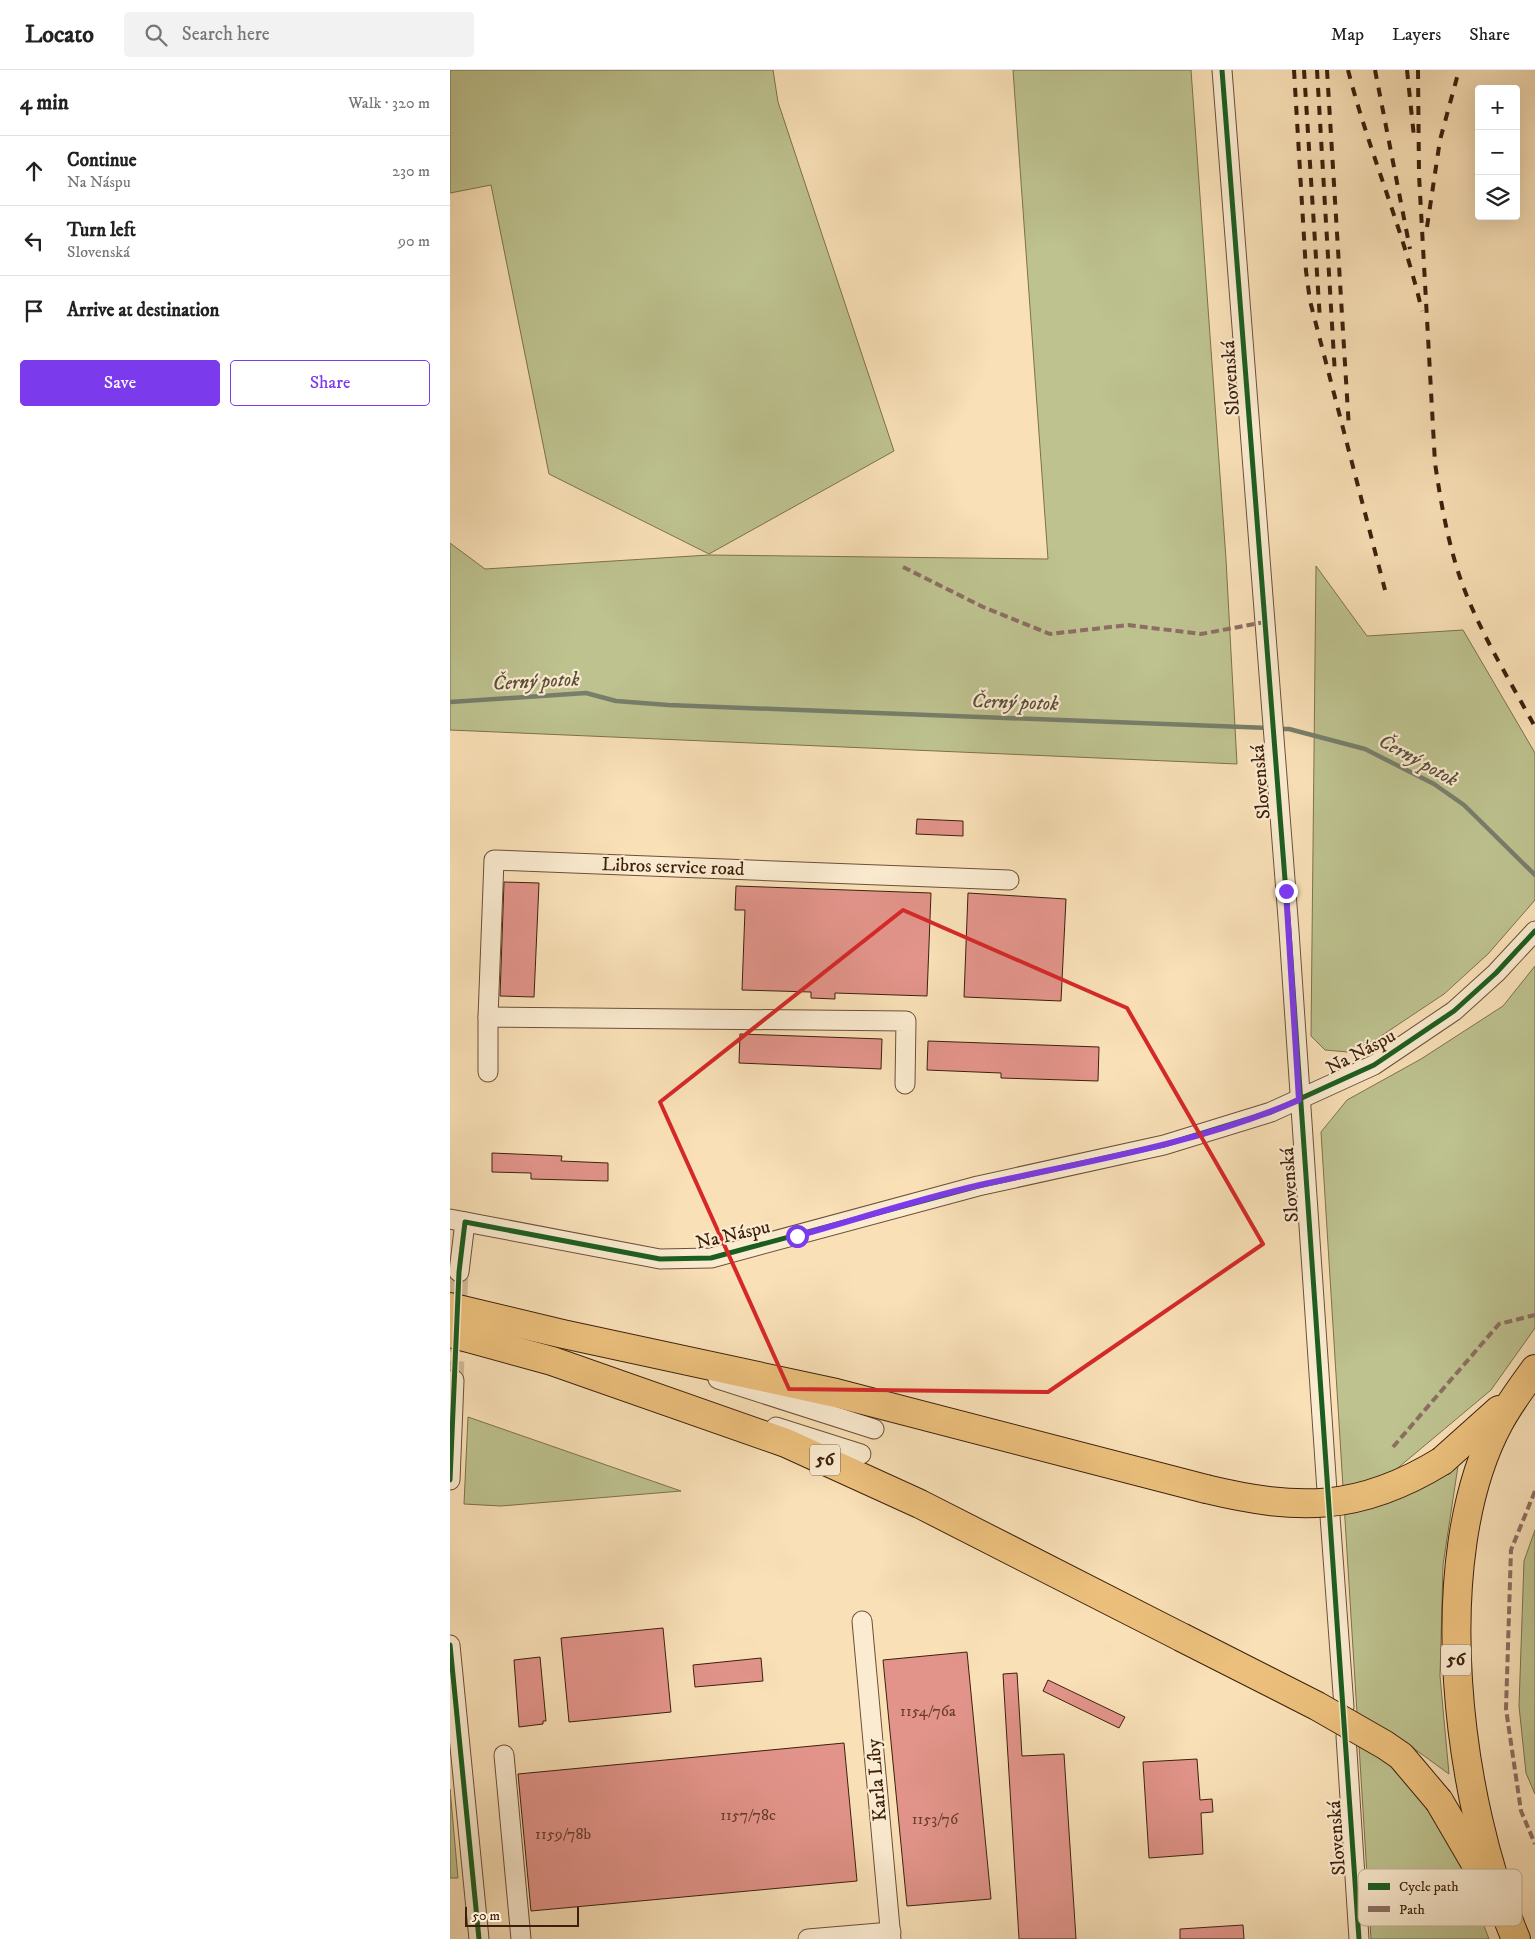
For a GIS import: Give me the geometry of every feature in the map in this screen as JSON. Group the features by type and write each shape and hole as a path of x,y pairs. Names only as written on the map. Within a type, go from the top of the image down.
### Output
{"highway":[{"name":"56","path":"450,1307 562,1334 836,1393 1206,1489 1257,1500 1294,1504 1355,1500 1385,1491 1414,1478 1442,1461 1517,1394"},
{"name":"56","path":"450,1333 552,1361 731,1422 809,1453 920,1504 1317,1706 1401,1756 1439,1801 1467,1845 1479,1869"},
{"name":"56","path":"1490,1869 1473,1798 1461,1728 1456,1658 1458,1587 1467,1520 1485,1455 1498,1424 1535,1370"}],"street":[{"name":"Slovenská","path":"1222,70 1268,683 1289,931 1327,1491"},
{"name":"Libros service road","path":"488,1017 494,860 1009,880"},
{"name":"Na Náspu","path":"458,1220 660,1260 711,1258 978,1186 1164,1145 1237,1124 1299,1100 1374,1065 1429,1030 1476,992 1530,937"},
{"path":"488,1072 488,1017 906,1021 905,1084"},
{"path":"458,1220 459,1272"},
{"path":"562,1334 717,1379 874,1429"},
{"path":"552,1361 709,1406 861,1454"},
{"path":"450,1480 454,1380"},
{"path":"1330,1516 1344,1707"},
{"name":"Karla Líby","path":"862,1621 891,1935"},
{"path":"450,1645 479,1939"},
{"name":"Slovenská","path":"1346,1736 1358,1923"},
{"path":"504,1755 520,1939"},
{"name":"Slovenská","path":"1358,1926 1359,1939"},
{"path":"808,1939 891,1935"}],"highlighted area":[{"path":"903,910 1127,1008 1263,1244 1048,1392 789,1389 660,1102"}],"green space":[{"path":"450,70 773,70 778,102 894,451 709,554 549,474 491,185 450,193"},
{"path":"1013,70 1191,70 1226,559 1237,764 450,730 450,543 485,569 709,555 1048,559"},
{"path":"1316,566 1367,636 1463,630 1535,753 1535,900 1488,954 1444,994 1375,1040 1347,1052 1325,1050 1311,1036"},
{"path":"1535,966 1535,1328 1491,1390 1393,1472 1397,1495 1458,1466 1443,1565 1440,1676 1449,1774 1405,1742 1462,1869 1367,1869 1321,1132 1347,1100 1421,1059 1503,1006"},
{"path":"468,1417 681,1491 501,1506 464,1504"},
{"path":"1535,1530 1535,1794 1526,1773 1519,1706 1524,1561"},
{"path":"450,1789 458,1878 450,1878"},
{"path":"1370,1926 1484,1926 1489,1939 1371,1939"}],"building":[{"path":"917,819 963,821 963,836 916,834"},
{"path":"504,882 539,883 534,997 500,996"},
{"path":"736,886 931,893 927,996 835,993 835,999 811,998 811,992 742,990 745,910 735,910"},
{"path":"968,893 1066,899 1061,1001 964,997"},
{"path":"740,1034 882,1039 881,1069 739,1063"},
{"path":"928,1041 1099,1047 1098,1081 1001,1078 1001,1073 927,1070"},
{"path":"492,1153 562,1156 561,1161 608,1163 608,1181 531,1179 531,1173 492,1172"},
{"path":"663,1628 671,1712 569,1722 561,1638"},
{"path":"967,1652 991,1899 907,1906 883,1660"},
{"path":"540,1657 546,1721 543,1721 543,1724 519,1727 514,1660"},
{"path":"761,1658 763,1681 695,1687 693,1665"},
{"path":"1017,1673 1022,1756 1064,1754 1076,1939 1019,1939 1003,1674"},
{"path":"1048,1680 1125,1717 1119,1728 1043,1691"},
{"path":"844,1743 857,1881 531,1911 518,1774"},
{"path":"1197,1759 1200,1800 1212,1799 1213,1812 1201,1813 1203,1854 1149,1858 1143,1762"},
{"path":"1243,1925 1244,1939 1180,1939 1180,1929"}],"waterway":[{"name":"Černý potok","path":"450,702 586,693 616,701 668,705 1269,728"},
{"name":"Černý potok","path":"1277,729 1289,729 1365,749 1434,784 1464,805 1535,875"}],"tunnel":[{"path":"454,1380 459,1272"}],"railway":[{"path":"1294,70 1306,271 1310,301 1385,590"},
{"path":"1304,70 1320,320"},
{"path":"1317,70 1335,375"},
{"path":"1327,70 1349,429"},
{"path":"1348,70 1356,101 1405,250 1422,311"},
{"path":"1375,70 1410,249"},
{"path":"1407,70 1414,137"},
{"path":"1418,70 1419,175 1435,463 1441,502 1449,540 1463,586 1491,648 1535,727"},
{"path":"1427,227 1440,140 1459,70"}],"marked path":[{"path":"903,567 983,607 1050,634 1128,625 1201,634 1265,622"},
{"path":"1393,1447 1499,1324 1535,1315"},
{"path":"1535,1491 1511,1550 1506,1709 1521,1811 1535,1844"}],"cycle path":[{"path":"1222,70 1289,931 1358,1925"},
{"path":"450,1480 459,1272 465,1222 660,1259 711,1258 978,1186 1164,1145 1271,1112 1374,1065 1454,1011 1496,973 1535,931"},
{"path":"450,1645 479,1939"},
{"path":"1358,1926 1359,1939"}],"route":[{"path":"797,1236 978,1186 1164,1145 1271,1112 1299,1100 1286,891"}]}
